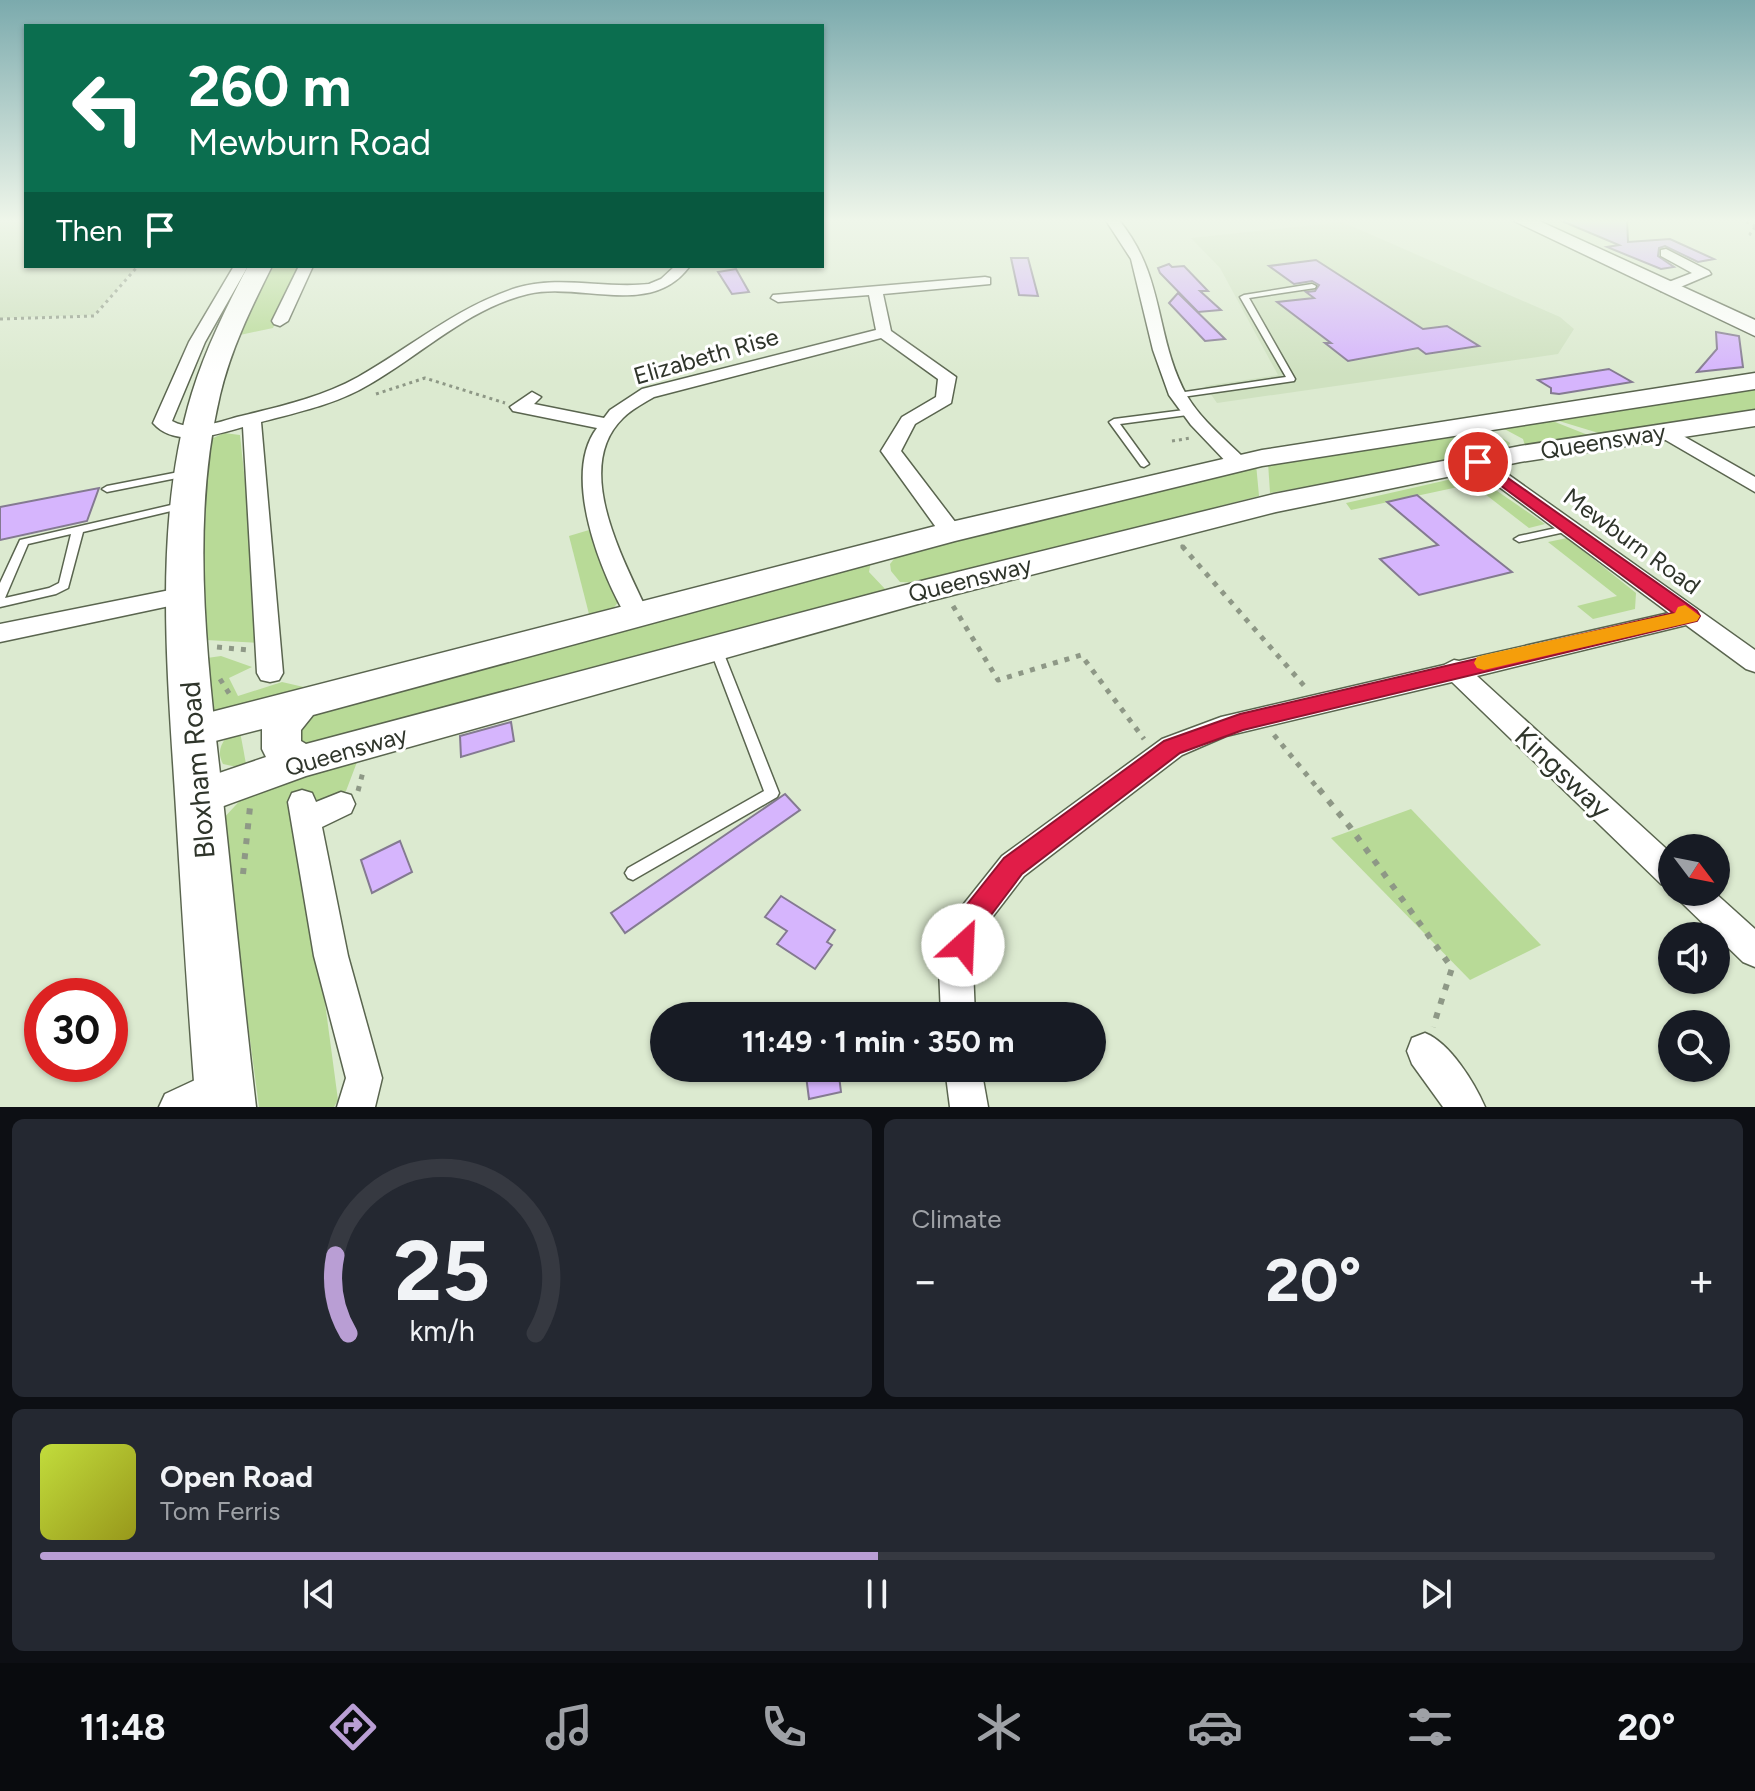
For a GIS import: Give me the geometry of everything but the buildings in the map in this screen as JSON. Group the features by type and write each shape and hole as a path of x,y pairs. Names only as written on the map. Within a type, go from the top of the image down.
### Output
{"main road":[{"name":"Bloxham Road","path":"225,1096 192,732 185,595 193,469 238,302 257,271"}],"street":[{"path":"238,271 220,297 195,346 162,423 170,428 193,469 252,419 324,399 359,384 456,319 508,295 539,287 560,286 648,289 665,284 678,271"},
{"path":"280,321 304,271"},
{"path":"1143,271 1149,283 1159,340 1178,396 1239,464"},
{"path":"1629,271 1755,329"},
{"path":"1666,288 1704,274 1698,271"},
{"path":"778,298 985,281"},
{"path":"875,290 884,333 947,377 945,399 908,421 891,451 951,532"},
{"name":"Elizabeth Rise","path":"606,424 620,409 648,393 884,333"},
{"name":"Queensway","path":"192,732 951,532 1239,464 1755,381"},
{"path":"525,402 606,424 596,446 589,488 593,507 637,615"},
{"name":"Queensway","path":"199,797 302,761 929,590 1274,503 1520,454 1755,418"},
{"path":"252,419 270,664"},
{"path":"1473,424 1513,437 1520,445 1520,454"},
{"path":"1664,431 1755,486"},
{"name":"Mewburn Road","path":"1478,462 1755,663"},
{"path":"888,550 882,572 896,588 929,590"},
{"path":"0,633 185,595"},
{"path":"957,1002 956,968 970,921 1013,866 1172,747 1208,732 1259,717 1690,616"},
{"name":"Kingsway","path":"1454,669 1658,861"},
{"path":"301,703 281,726 282,749 302,761"},
{"path":"341,804 304,812 331,956 364,1078 356,1107"},
{"path":"1707,906 1755,951"},
{"path":"1425,1051 1466,1107"},
{"path":"965,1082 969,1107"},
{"path":"178,1107 225,1096"}],"lane":[{"path":"1178,396 1291,379 1244,297 1312,286"},
{"path":"1144,464 1114,422 1192,412"},
{"path":"107,489 193,469"},
{"path":"0,596 24,542 78,529 193,469"},
{"path":"1519,539 1570,528"},
{"path":"0,603 52,591 64,585 78,529"},
{"path":"633,873 772,793 716,648"}],"path":[{"path":"0,319 94,316 134,271"},
{"path":"369,396 425,378 525,402"},
{"path":"1167,530 1319,703"},
{"path":"929,590 998,680 1081,655 1157,758"},
{"path":"216,647 231,646 270,664"},
{"path":"1259,717 1350,827 1452,968 1425,1051"},
{"path":"341,804 357,792 372,743"}],"shaded area":[{"path":"0,271 133,271 93,315 0,318"},
{"path":"1221,271 1454,271 1560,317 1574,329 1558,354 1217,403 1205,386 1278,375"}],"green space":[{"path":"271,271 297,271 273,328 240,335"},
{"path":"1755,384 1755,413 1605,435 1559,421 1553,415"},
{"path":"1545,418 1593,437 1526,449 1523,439 1495,424"},
{"path":"1490,430 1510,443 1507,451 1270,493 1268,462"},
{"path":"224,433 240,435 262,643 206,640 203,569 209,440"},
{"path":"1256,464 1259,496 923,583 900,582 891,571 890,564 898,554"},
{"path":"1452,479 1487,484 1545,524 1529,528 1472,484 1351,510 1346,503"},
{"path":"589,530 618,602 610,613 590,618 569,536"},
{"path":"1567,538 1636,593 1635,609 1593,619 1577,606 1617,596 1548,542"},
{"path":"871,561 869,572 886,590 885,595 306,751 297,744 297,713"},
{"path":"221,656 252,667 229,678 238,696 282,682 321,691 233,716 209,712 200,659"},
{"path":"239,726 246,764 237,767 223,764 221,748 226,738"},
{"path":"357,762 346,791 300,816 338,1100 334,1107 259,1107 221,821 247,793"},
{"path":"1411,809 1541,945 1470,980 1331,838"}],"slow traffic":[{"path":"1484,663 1690,616 1685,612"}],"route":[{"path":"963,945 970,921 1013,866 1172,747 1240,722 1454,669 1690,616 1478,462"}]}
